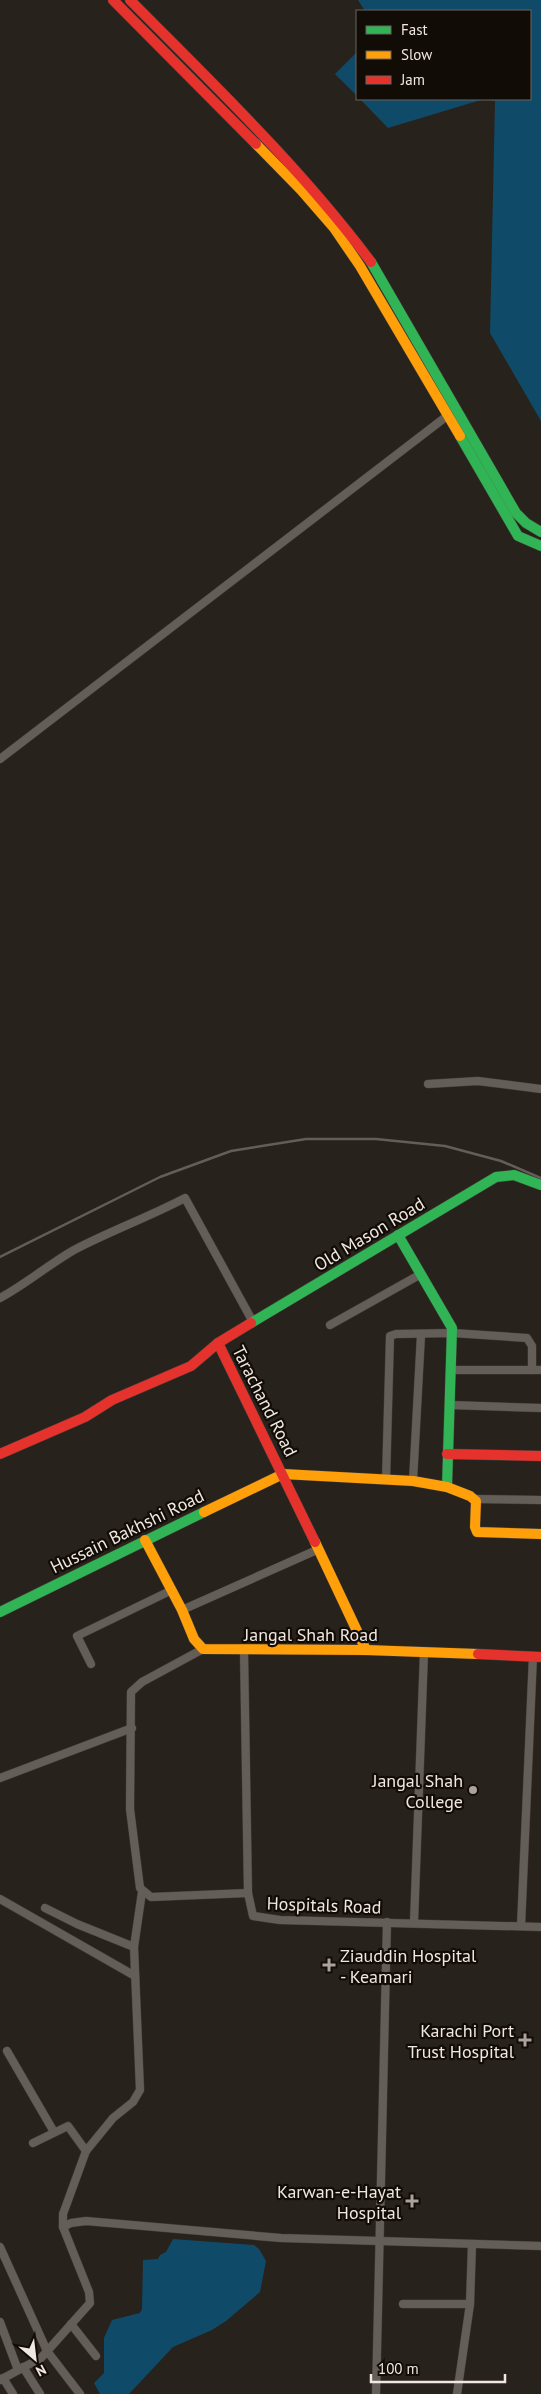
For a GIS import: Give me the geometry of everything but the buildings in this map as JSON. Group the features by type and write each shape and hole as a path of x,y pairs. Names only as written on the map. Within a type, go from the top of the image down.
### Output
{"street":[{"path":"113,0 301,190 334,228 360,266 518,536 541,546"},
{"path":"130,0 310,183 353,238 371,262 516,513 526,523 541,532"},
{"path":"0,759 447,416"},
{"path":"428,1084 478,1081 541,1089"},
{"name":"Old Mason Road","path":"218,1343 504,1174 518,1174 541,1185"},
{"path":"0,1298 24,1285 47,1266 76,1249 148,1218 185,1198 253,1322"},
{"path":"398,1236 453,1333 450,1370 447,1487"},
{"path":"330,1325 421,1274"},
{"path":"386,1480 389,1339 396,1334 453,1333 527,1338 532,1346 532,1370"},
{"path":"413,1481 421,1334"},
{"name":"Tarachand Road","path":"0,1454 85,1418 112,1400 190,1366 218,1343 283,1474 366,1650"},
{"path":"450,1370 541,1370"},
{"path":"450,1405 541,1408"},
{"path":"447,1454 541,1456"},
{"path":"283,1474 413,1481 447,1487 475,1499 541,1500"},
{"name":"Hussain Bakhshi Road","path":"0,1612 283,1474"},
{"path":"475,1499 477,1506 475,1530 477,1532 541,1534"},
{"path":"13,2394 2,2379 41,2358 90,2303 91,2298 63,2227 63,2214 86,2151 113,2118 138,2095 134,1947 142,1892 130,1810 131,1692 135,1686 204,1648 194,1638 182,1610 146,1540"},
{"path":"182,1610 319,1549"},
{"path":"91,1664 77,1636 172,1590"},
{"name":"Jangal Shah Road","path":"204,1648 244,1650 366,1650 537,1656"},
{"name":"Hospitals Road","path":"244,1650 248,1893 251,1912 257,1917 280,1920 541,1927"},
{"path":"414,1923 424,1652"},
{"path":"521,1926 537,1656"},
{"path":"0,1778 132,1728"},
{"path":"142,1892 151,1897 248,1893"},
{"path":"0,1899 135,1976"},
{"path":"45,1908 134,1947"},
{"path":"376,2394 387,1922"},
{"path":"7,2051 54,2132"},
{"path":"33,2143 68,2126 86,2151"},
{"path":"63,2227 71,2223 86,2221 281,2238 541,2246"},
{"path":"457,2394 470,2304 472,2244"},
{"path":"0,2246 47,2351 80,2394"},
{"path":"403,2304 470,2304"},
{"path":"0,2322 20,2369 40,2394"},
{"path":"71,2324 96,2356"}],"water":[{"path":"358,0 541,0 541,421 490,333 495,101 490,100 531,100 531,10 364,10"},
{"path":"356,53 356,95 335,74"},
{"path":"361,100 481,100 388,128"},
{"path":"173,2239 254,2245 259,2249 266,2261 260,2292 226,2321 212,2330 173,2347 129,2394 100,2394 94,2383 104,2373 104,2338 112,2320 140,2313 142,2309 143,2260 158,2259 160,2255 166,2252"}],"railway":[{"path":"0,1257 160,1177 231,1151 306,1139 376,1139 445,1146 501,1161 541,1178"}],"traffic: fast":[{"path":"371,262 516,513 526,523 541,532"},
{"path":"460,436 518,536 541,546"},
{"path":"251,1323 496,1177 514,1175 541,1185"},
{"path":"398,1235 452,1328 447,1487"},
{"path":"0,1612 204,1512"}],"traffic: slow":[{"path":"256,144 301,190 334,228 360,266 460,436"},
{"path":"204,1512 283,1474 413,1481 447,1487 470,1496 476,1501 475,1527 477,1532 541,1534"},
{"path":"145,1540 182,1610 194,1639 203,1649 366,1650 478,1654"},
{"path":"315,1542 366,1650"}],"traffic: jam":[{"path":"113,0 256,144"},
{"path":"130,0 285,159 371,262"},
{"path":"0,1454 85,1417 112,1400 191,1366 218,1343 251,1323"},
{"path":"218,1343 315,1542"},
{"path":"447,1454 541,1456"},
{"path":"478,1654 541,1657"}],"place":[{"name":"Jangal Shah College","path":"473,1790"},
{"name":"Ziauddin Hospital - Keamari","path":"329,1965"},
{"name":"Karachi Port Trust Hospital","path":"525,2040"},
{"name":"Karwan-e-Hayat Hospital","path":"412,2201"}]}
